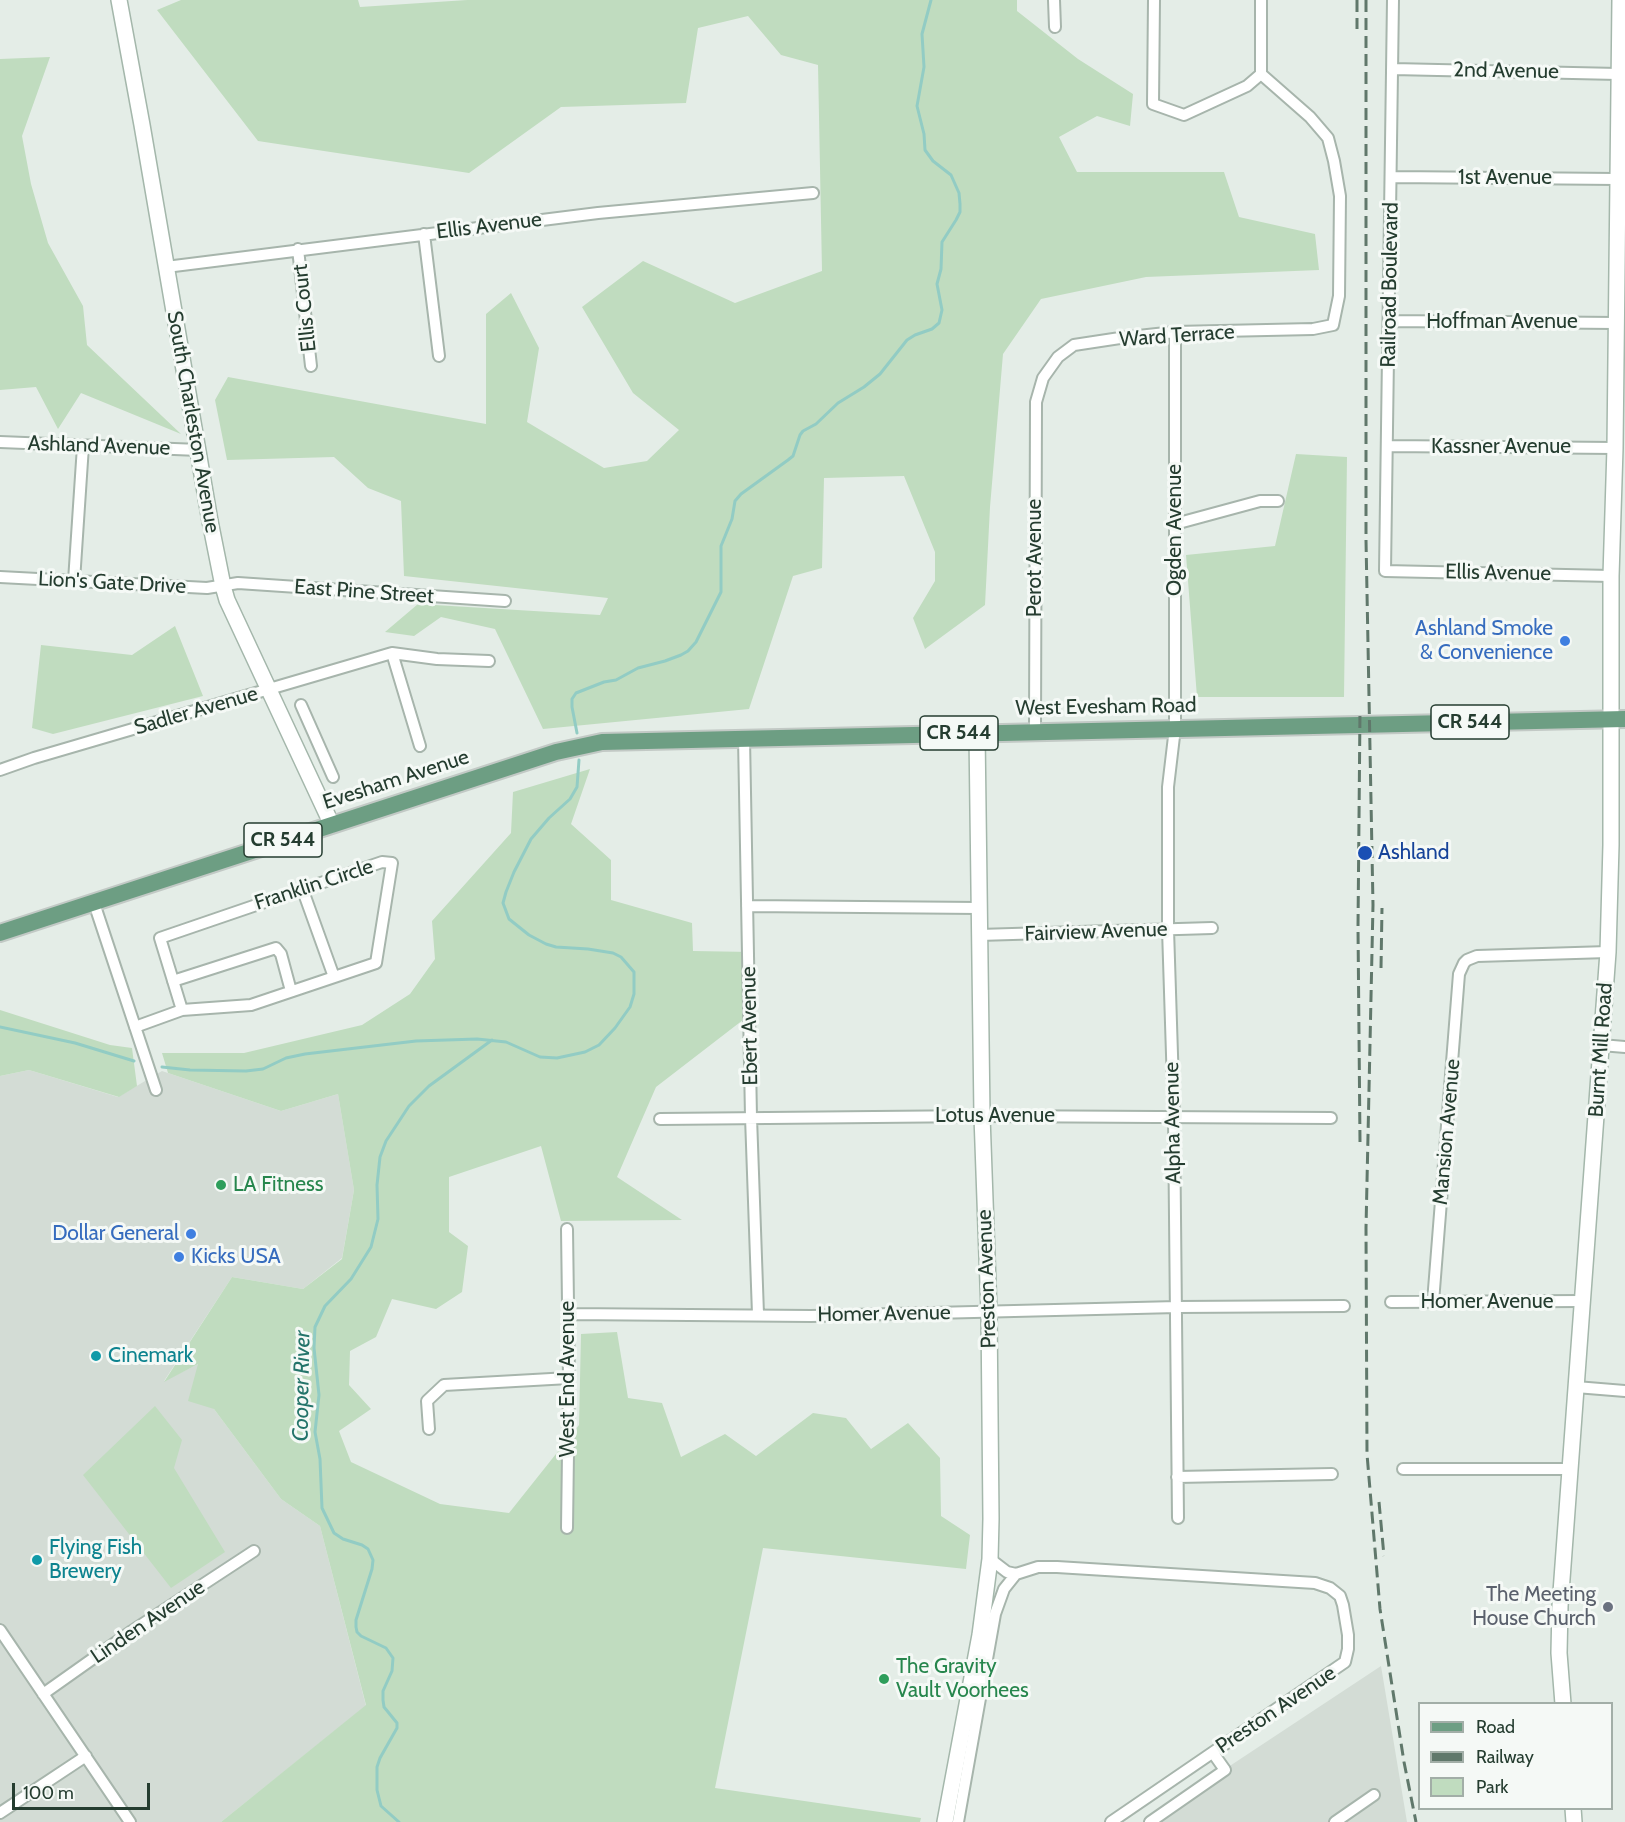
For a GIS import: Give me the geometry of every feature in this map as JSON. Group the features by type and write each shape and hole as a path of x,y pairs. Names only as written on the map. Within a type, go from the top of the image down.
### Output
{"main road":[{"name":"West Evesham Road","path":"567,750 602,742 1618,719"},
{"name":"Evesham Avenue","path":"0,933 567,750"}],"street":[{"name":"South Charleston Avenue","path":"119,0 223,586 227,600 332,825"},
{"path":"1054,0 1055,27"},
{"path":"1154,0 1153,104 1184,115 1247,86 1261,74 1261,0"},
{"name":"Railroad Boulevard","path":"1385,571 1393,0"},
{"name":"Burnt Mill Road","path":"1563,1702 1559,1653 1560,1606 1608,952 1618,719 1611,576 1615,448 1620,380 1616,323 1620,0"},
{"name":"2nd Avenue","path":"1393,69 1618,74"},
{"name":"Ward Terrace","path":"1041,385 1043,378 1058,357 1074,345 1175,332 1313,329 1333,325 1339,296 1340,196 1328,138 1310,117 1261,74"},
{"name":"1st Avenue","path":"1392,177 1617,179"},
{"name":"Ellis Avenue","path":"166,267 598,213 813,193"},
{"path":"424,234 439,356"},
{"name":"Ellis Court","path":"298,249 311,366"},
{"name":"Hoffman Avenue","path":"1389,321 1616,323"},
{"name":"Ogden Avenue","path":"1175,332 1175,728"},
{"name":"Perot Avenue","path":"1035,731 1036,402 1041,385"},
{"name":"Ashland Avenue","path":"0,442 199,450"},
{"path":"74,581 83,446"},
{"name":"Kassner Avenue","path":"1387,446 1615,448"},
{"path":"1175,524 1260,501 1278,501"},
{"name":"Ellis Avenue","path":"1385,571 1611,576"},
{"name":"Lion's Gate Drive","path":"0,577 207,588 223,586"},
{"name":"East Pine Street","path":"223,586 238,583 505,601"},
{"path":"420,746 392,653 437,659 489,661"},
{"name":"Sadler Avenue","path":"0,770 392,653"},
{"path":"301,705 333,777"},
{"name":"Alpha Avenue","path":"1175,728 1168,787 1168,929 1174,1117 1178,1518"},
{"name":"Preston Avenue","path":"945,1822 980,1635 989,1566 988,1312 982,1116 977,733"},
{"name":"Ebert Avenue","path":"744,738 751,1117 758,1314"},
{"path":"298,752 318,742"},
{"name":"Franklin Circle","path":"135,1027 182,1010 251,1005 376,963 392,863 382,862 160,938 182,1010"},
{"path":"302,888 334,977"},
{"path":"94,903 156,1090"},
{"path":"747,906 979,908"},
{"name":"Fairview Avenue","path":"979,935 1212,928"},
{"path":"173,981 276,948 281,954 291,991"},
{"name":"Mansion Avenue","path":"1432,1302 1459,974 1464,963 1477,956 1608,952"},
{"path":"1601,1045 1625,1047"},
{"name":"Lotus Avenue","path":"660,1119 982,1116 1331,1118"},
{"name":"West End Avenue","path":"567,1229 569,1378 567,1528"},
{"name":"Homer Avenue","path":"1391,1302 1583,1301"},
{"name":"Homer Avenue","path":"568,1314 811,1316 1177,1307 1344,1306"},
{"path":"429,1429 427,1401 444,1385 569,1378"},
{"path":"1576,1387 1625,1391"},
{"path":"1403,1469 1569,1469"},
{"path":"1177,1477 1332,1474"},
{"name":"Linden Avenue","path":"43,1694 132,1631 254,1551"},
{"path":"958,1822 995,1614 1004,1589 1016,1574 989,1566"},
{"path":"989,1566 1004,1589"},
{"name":"Preston Avenue","path":"1016,1574 1038,1567 1056,1567 1315,1583 1333,1590 1340,1596 1348,1649 1345,1662 1111,1822"},
{"path":"0,1630 130,1822"},
{"path":"1150,1822 1225,1770 1213,1753"},
{"path":"0,1813 86,1756"},
{"path":"1335,1822 1374,1795"}],"shaded area":[{"path":"29,1070 118,1097 162,1071 281,1111 338,1094 354,1190 342,1258 303,1289 232,1277 164,1381 198,1364 214,1409 281,1499 320,1526 366,1706 221,1822 0,1822 0,1076"},
{"path":"1381,1666 1407,1822 1145,1822"}],"green space":[{"path":"181,0 358,0 360,7 467,0 1017,0 1017,11 1078,59 1133,94 1130,126 1097,116 1059,137 1077,172 1224,172 1239,217 1315,234 1319,270 1146,277 1041,299 1003,354 990,507 985,605 925,649 913,618 935,581 935,552 904,476 824,478 822,568 793,576 749,709 543,729 495,629 441,617 414,636 385,632 418,604 600,615 608,598 404,576 401,501 368,488 334,457 227,460 215,400 228,377 486,424 486,314 511,293 539,348 527,422 604,468 647,461 679,430 633,393 582,307 643,261 735,303 822,271 818,65 781,55 748,16 698,28 686,103 561,107 469,173 258,141 157,10"},
{"path":"50,57 22,136 31,184 48,243 83,306 87,345 181,434 81,393 58,429 36,387 0,390 0,59"},
{"path":"1296,454 1347,457 1344,697 1197,697 1186,555 1275,546"},
{"path":"175,626 203,696 53,734 32,728 41,645 132,655"},
{"path":"590,769 571,824 611,860 611,900 692,923 693,951 752,952 752,1013 656,1087 617,1177 682,1220 561,1221 541,1146 449,1177 449,1232 468,1246 462,1292 436,1309 392,1299 376,1337 350,1351 349,1385 371,1409 339,1431 351,1462 440,1504 509,1513 579,1425 581,1334 617,1332 628,1398 662,1403 681,1457 725,1434 756,1456 813,1413 846,1418 871,1449 908,1423 940,1458 941,1516 970,1535 966,1569 763,1548 715,1788 921,1818 920,1822 221,1822 366,1705 320,1526 281,1499 214,1409 188,1401 198,1364 164,1382 232,1277 303,1289 342,1259 354,1190 338,1094 281,1111 168,1073 162,1053 244,1053 362,1025 410,994 435,959 432,921 511,833 513,792"},
{"path":"0,1010 110,1045 132,1048 137,1086 119,1097 29,1070 0,1076"},
{"path":"155,1406 182,1440 174,1468 225,1552 171,1588 83,1475"}],"waterway":[{"name":"Cooper River","path":"577,733 572,707 572,699 576,693 604,682 616,680 638,668 681,655 696,642 721,592 721,546 732,519 735,501 741,494 793,456 803,431 816,424 838,403 880,374 907,340 932,329 939,323 942,310 937,284 941,269 942,242 960,212 960,204 959,193 951,175 933,161 925,150 924,134 917,106 924,67 922,34 931,0"},
{"name":"Cooper River","path":"162,1067 246,1071 263,1069 286,1058 305,1054 416,1041 477,1039 506,1042 540,1057 557,1058 585,1052 599,1045 630,1007 634,994 634,972 621,957 613,953 546,944 529,935 509,919 503,903 514,872 531,839 570,799 577,787 579,760"},
{"path":"0,1027 75,1043 134,1061"},
{"name":"Cooper River","path":"399,1822 381,1806 377,1790 377,1767 397,1728 397,1723 384,1707 383,1700 383,1691 392,1671 393,1658 386,1648 361,1636 356,1627 373,1560 368,1549 334,1533 322,1508 320,1459 315,1432 319,1395 314,1348 315,1327 325,1306 351,1279 371,1247 378,1219 377,1185 380,1157 386,1141 409,1106 429,1086 492,1040"}],"railway":[{"path":"1357,0 1357,29"},
{"path":"1366,0 1366,540 1373,905 1366,1228 1367,1454 1380,1609 1404,1762 1416,1822"},
{"path":"1360,710 1358,927 1360,1142"},
{"path":"1381,968 1382,908"},
{"path":"1379,1502 1384,1556"}],"place":[{"name":"Ashland Smoke & Convenience","path":"1565,641"},
{"name":"Ashland","path":"1365,853"},
{"name":"LA Fitness","path":"221,1185"},
{"name":"Dollar General","path":"191,1234"},
{"name":"Kicks USA","path":"179,1257"},
{"name":"Cinemark","path":"96,1356"},
{"name":"Flying Fish Brewery","path":"37,1560"},
{"name":"The Meeting House Church","path":"1608,1607"},
{"name":"The Gravity Vault Voorhees","path":"884,1679"}]}
